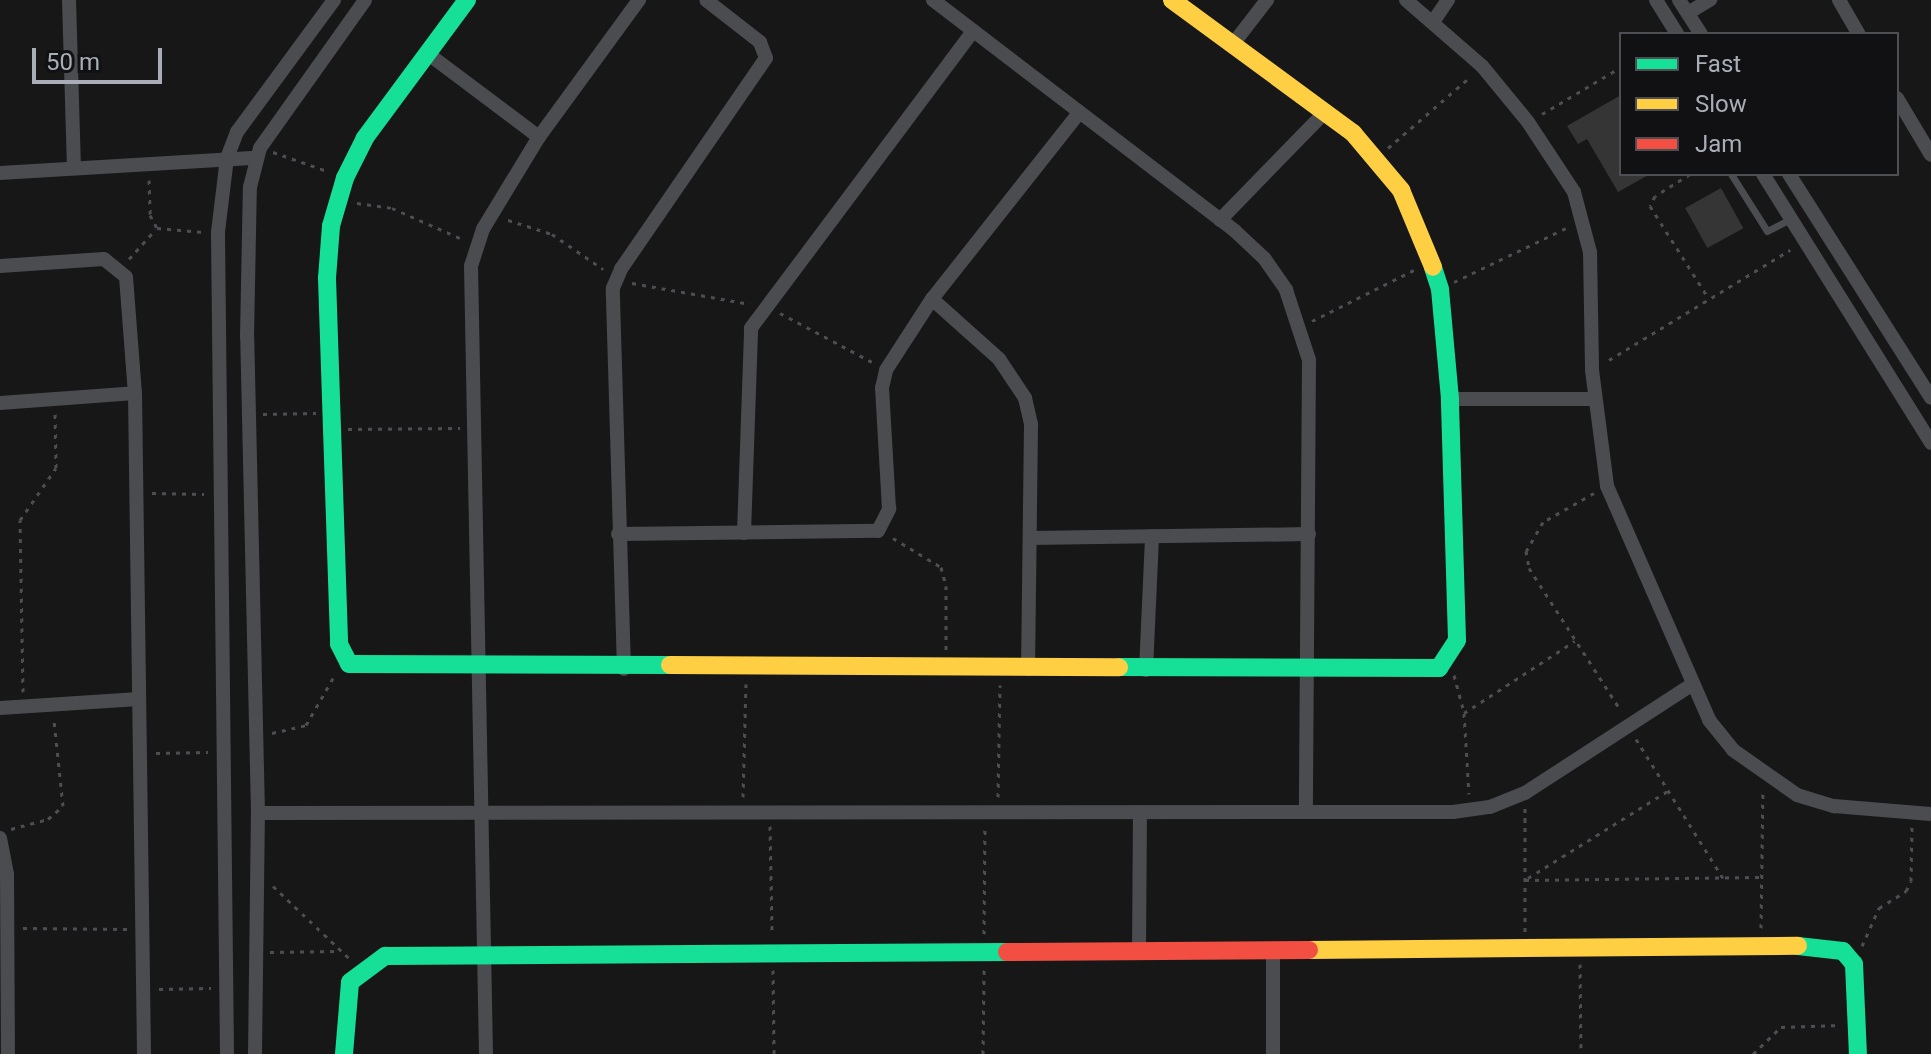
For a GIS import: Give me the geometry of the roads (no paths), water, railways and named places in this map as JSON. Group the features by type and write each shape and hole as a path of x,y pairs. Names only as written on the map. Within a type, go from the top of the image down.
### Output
{"street":[{"path":"69,0 74,168"},
{"path":"227,1054 218,232 227,158 253,107 334,0"},
{"path":"255,1054 258,813 249,414 250,187 258,153 365,0"},
{"path":"467,0 365,138 338,200 328,265 344,658 365,668 1426,672 1449,660 1457,640 1450,399 1440,289 1433,261 1419,224 1377,158 1326,111 1172,0"},
{"path":"486,1054 488,955 469,286 476,246 493,214 539,137 639,0"},
{"path":"624,669 611,303 617,276 766,58 760,42 706,0"},
{"path":"933,0 1220,220 1264,258 1302,326 1309,372 1306,812"},
{"path":"1233,44 1267,0"},
{"path":"1406,0 1482,66 1528,122 1574,192 1584,220 1590,252 1594,399 1607,486 1691,685 1733,750 1763,776 1834,806 1931,814"},
{"path":"1433,22 1448,0"},
{"path":"1656,0 1676,32"},
{"path":"1679,0 1700,32"},
{"path":"1688,13 1710,0"},
{"path":"1839,0 1858,32"},
{"path":"744,533 747,341 765,307 973,31"},
{"path":"427,53 539,137"},
{"path":"1899,101 1931,155"},
{"path":"1220,220 1326,111"},
{"path":"618,534 878,531 889,509 882,388 886,370 932,299 1078,114"},
{"path":"0,173 227,158 258,153"},
{"path":"1764,176 1931,443"},
{"path":"1790,176 1931,398"},
{"path":"0,266 104,259 121,268 128,287 135,393 144,1054"},
{"path":"932,299 999,359 1025,398 1031,425 1028,669"},
{"path":"1853,320 1874,308"},
{"path":"0,403 135,393"},
{"path":"1450,399 1594,399"},
{"path":"1030,538 1309,534"},
{"path":"1146,670 1152,536"},
{"path":"258,813 1470,810 1525,793 1691,685"},
{"path":"0,708 23,704 139,699"},
{"path":"1139,951 1140,812"},
{"path":"0,838 7,928 4,979 8,1054"},
{"path":"344,1054 345,998 361,969 385,956 1826,946 1843,951 1854,964 1858,1054"},
{"path":"1273,950 1273,1054"}],"lane":[{"path":"1732,176 1767,231 1791,219"}]}
